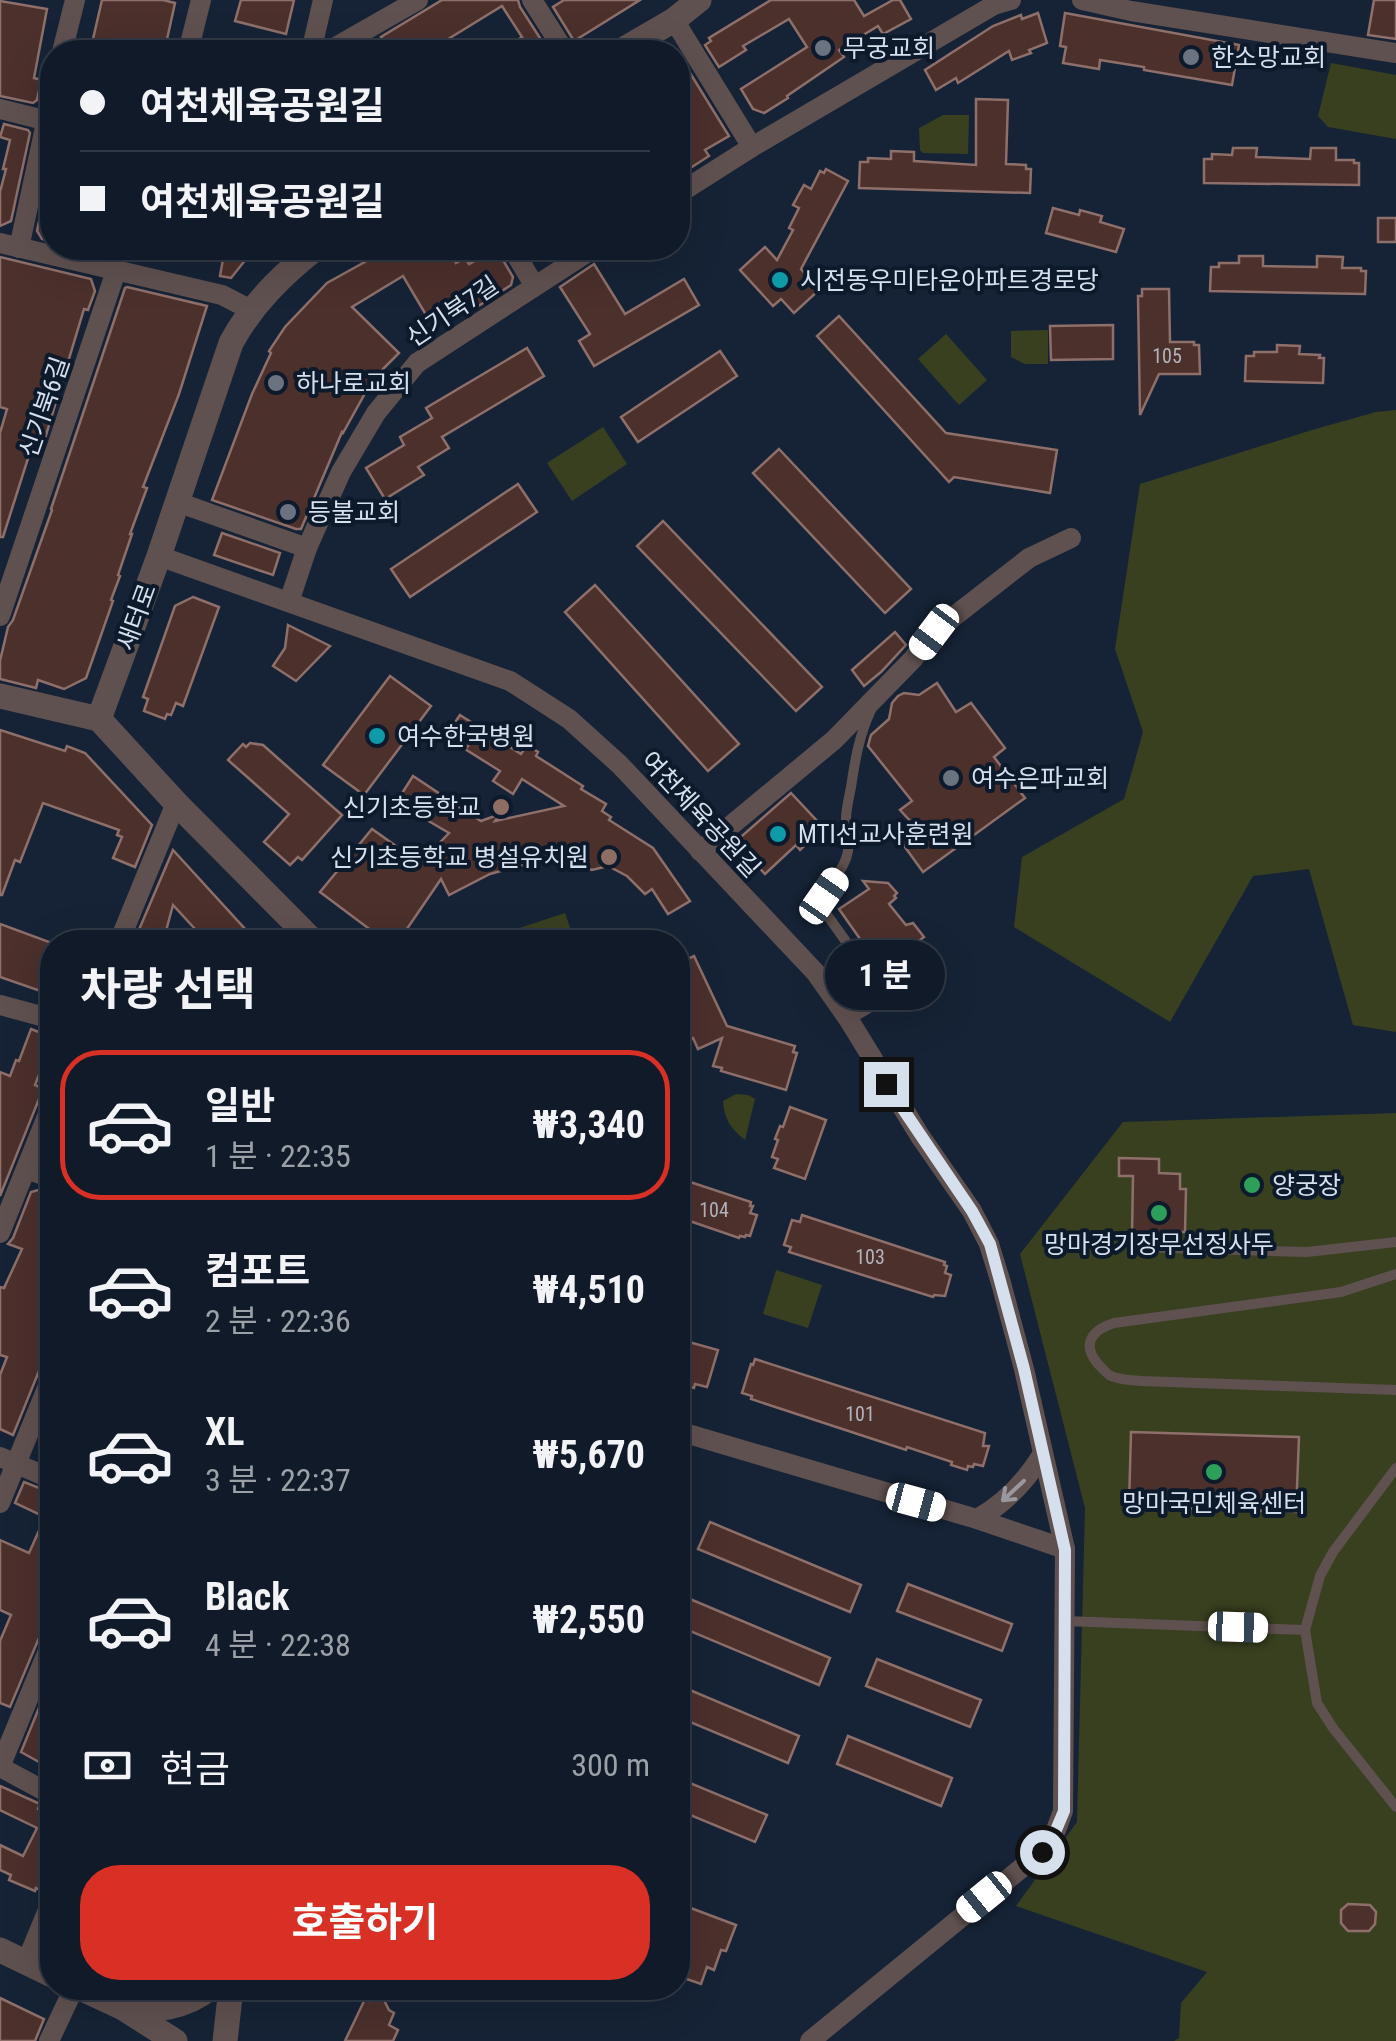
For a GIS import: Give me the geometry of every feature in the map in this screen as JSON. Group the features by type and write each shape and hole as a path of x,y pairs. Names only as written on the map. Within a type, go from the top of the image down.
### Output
{"street":[{"path":"65,40 75,0"},
{"path":"191,40 201,0"},
{"path":"315,40 323,0"},
{"path":"348,40 418,0"},
{"path":"532,0 558,40"},
{"path":"640,40 698,0"},
{"path":"690,186 994,5 1011,0"},
{"path":"1082,0 1396,53"},
{"path":"674,20 686,40"},
{"path":"690,46 752,147"},
{"path":"0,109 40,119"},
{"path":"40,152 10,245 40,252"},
{"path":"71,260 222,296 251,310"},
{"name":"새터로","path":"99,719 224,362 251,310 302,260"},
{"path":"519,260 534,285"},
{"name":"신기북7길","path":"289,602 307,548 341,472 376,413 417,363 575,260"},
{"name":"신기북6길","path":"0,616 8,563 116,271"},
{"path":"177,502 307,548"},
{"path":"700,851 834,740 913,660 934,632 1029,558 1071,538"},
{"name":"여천체육공원길","path":"159,556 510,681 569,719 620,765 816,973 990,1244 1024,1369 1065,1550 1064,1811 1042,1852 810,2041"},
{"path":"0,696 99,719 302,930"},
{"path":"123,930 176,802"},
{"path":"0,1005 40,1016"},
{"path":"0,1233 40,1134"},
{"path":"26,1169 40,1174"},
{"path":"0,1503 8,1461 40,1399"},
{"path":"690,1434 977,1518 1065,1550"},
{"path":"977,1518 1026,1478 1042,1455"},
{"path":"8,1461 40,1474"},
{"path":"40,1670 0,1767 40,1789"},
{"path":"26,1963 40,1929"},
{"path":"0,1950 40,1969"},
{"path":"49,2041 71,2000"},
{"path":"105,2000 175,2041"},
{"path":"123,2008 173,2006 190,2000"},
{"path":"225,2041 230,2000"}],"lane":[{"path":"848,1020 869,1008 880,994 822,903 848,852 846,820 857,749 876,698"},
{"path":"1135,1248 1307,1252 1396,1242"},
{"path":"1396,1274 1341,1292 1100,1327 1091,1336 1090,1347 1093,1358 1109,1376 1142,1381 1396,1390"},
{"path":"1396,1468 1332,1552 1320,1576 1305,1630 1316,1703 1396,1807"},
{"path":"1065,1621 1305,1630"}],"green space":[{"path":"1331,63 1396,75 1396,139 1328,127 1318,116"},
{"path":"943,115 969,115 968,154 920,150 919,128"},
{"path":"1048,330 1048,364 1025,364 1011,357 1011,331"},
{"path":"946,334 987,380 959,405 918,359"},
{"path":"1396,410 1396,1032 1353,1025 1309,869 1253,876 1170,1022 1014,927 1022,857 1124,799 1143,732 1115,649 1140,484 1312,430"},
{"path":"603,427 627,464 572,501 547,463"},
{"path":"565,913 571,930 513,930"},
{"path":"736,1094 755,1099 745,1140 729,1123 724,1107 723,1101"},
{"path":"1396,1113 1396,2041 1174,2041 1179,2038 1181,2003 1207,1972 1016,1906 1077,1822 1085,1508 1020,1254 1123,1122"},
{"path":"776,1270 822,1285 808,1328 763,1314"}],"building":[{"path":"102,0 175,3 167,40 93,40"},
{"path":"241,0 294,0 286,34 235,21"},
{"path":"442,0 518,0 541,40 517,40 522,37 502,6 447,40 381,37"},
{"path":"564,0 640,0 576,40 553,7"},
{"path":"771,0 854,0 864,16 900,0 911,19 883,34 878,26 839,50 844,57 764,113 753,109 741,89 807,47 789,19 743,46 746,50 719,67 705,45 711,41 709,38"},
{"path":"1374,0 1396,0 1396,39 1368,35"},
{"path":"0,1 47,9 34,78 40,80 37,100 33,103 0,96"},
{"path":"1038,13 1047,43 1012,60 1009,51 958,83 956,78 936,90 925,70 993,26"},
{"path":"1065,13 1239,45 1232,85 1100,60 1099,69 1063,63 1066,47 1060,46"},
{"path":"690,73 729,136 705,150 709,156 690,168"},
{"path":"976,99 1008,100 1006,164 1031,169 1030,193 859,188 860,162 868,162 868,158 891,159 891,151 914,152 914,161 976,165"},
{"path":"4,124 30,133 11,221 0,226 0,192 10,140 0,137"},
{"path":"1233,148 1257,148 1256,157 1310,159 1311,148 1336,148 1336,160 1359,163 1359,185 1204,183 1204,159 1212,159 1212,154 1232,155"},
{"path":"826,169 848,181 801,269 819,290 794,313 781,299 773,306 740,270 765,247 777,260 793,230 789,228 799,208 793,205 804,185 811,189 820,171 824,173"},
{"path":"1053,208 1102,216 1100,222 1124,229 1116,252 1046,233"},
{"path":"1378,218 1396,218 1396,242 1378,242"},
{"path":"1239,256 1263,256 1263,266 1317,267 1317,256 1343,257 1342,268 1366,271 1365,294 1210,291 1211,267 1239,263"},
{"path":"0,257 91,279 95,291 88,310 84,309 40,455 30,452 3,537 0,433 7,409 0,407"},
{"path":"223,260 245,260 231,278 220,276"},
{"path":"368,260 466,260 469,264 476,260 503,260 513,277 511,285 466,314 459,302 429,320 403,276 352,307 399,353 373,379 342,432 301,529 296,529 212,500 269,351 285,327 327,283"},
{"path":"594,264 625,314 684,279 699,305 594,366 579,341 590,334 560,287"},
{"path":"127,287 207,306 143,487 147,488 130,534 113,601 86,678 64,689 38,680 36,688 0,679 8,627"},
{"path":"1142,289 1169,289 1170,342 1199,345 1200,374 1159,374 1140,415 1138,296 1142,296"},
{"path":"839,316 946,433 1057,450 1050,493 954,477 949,482 817,336"},
{"path":"1113,325 1113,359 1051,360 1050,326"},
{"path":"1277,345 1300,346 1299,354 1324,358 1323,383 1245,381 1246,356 1277,352"},
{"path":"527,348 544,376 442,437 449,448 418,467 424,475 385,499 366,468 404,445 400,437 432,418 426,408"},
{"path":"720,351 737,376 638,442 621,417"},
{"path":"779,449 911,589 885,613 753,473"},
{"path":"518,484 537,512 410,597 391,569"},
{"path":"663,521 822,687 796,711 637,546"},
{"path":"222,533 280,553 273,575 214,555"},
{"path":"595,585 739,744 708,771 565,612"},
{"path":"193,597 219,607 183,706 176,703 165,719 144,711 148,699 143,697 175,606"},
{"path":"288,625 330,646 296,681 273,666 285,648"},
{"path":"895,632 906,645 864,686 852,670"},
{"name":"여수한국병원","path":"390,676 431,706 364,795 323,765"},
{"name":"여수은파교회","path":"937,683 956,712 971,703 1005,748 994,757 1025,798 923,872 897,836 913,824 900,810 912,801 868,746 871,735 889,719 892,703 898,696 919,695"},
{"path":"460,715 521,754 527,745 538,752 536,756 606,804 602,811 611,817 609,820 653,848 690,901 668,914 652,889 645,894 627,876 608,866 592,870 567,857 490,874 449,895 441,879 406,930 371,930 320,892 372,829 420,863 449,833 399,798 413,776 481,821 500,814 495,821 564,806 522,779 513,794 493,781 500,771 448,733"},
{"path":"0,730 65,751 67,746 85,753 152,825 135,867 113,858 122,837 117,835 119,830 43,803 20,862 15,860 0,895"},
{"path":"250,743 263,745 342,815 302,860 298,857 290,865 264,842 289,814 228,760 243,744 246,747"},
{"name":"MTI선교사훈련원","path":"791,793 819,823 810,831 815,836 800,850 796,845 765,874 735,842"},
{"path":"173,850 246,930 196,930 173,905 166,930 139,930"},
{"path":"863,881 888,883 897,893 889,904 906,925 913,923 931,956 891,983 839,909 869,889"},
{"path":"0,924 40,939 40,991 0,977"},
{"path":"694,956 727,1026 795,1046 793,1052 797,1053 786,1090 721,1071 722,1068 713,1066 722,1038 698,1049 690,1039 690,958"},
{"path":"31,1029 40,1032 40,1072 35,1085 40,1087 40,1098 0,1196 0,1072 10,1076 16,1060 19,1061"},
{"path":"790,1107 826,1120 805,1179 774,1168 778,1159 772,1157 778,1140 775,1139"},
{"name":"망마경기장무선정사두","path":"1119,1158 1159,1159 1159,1173 1180,1174 1180,1189 1186,1189 1185,1232 1132,1236 1133,1176 1119,1176"},
{"path":"690,1182 751,1202 750,1213 757,1215 750,1236 739,1238 690,1221"},
{"path":"40,1190 40,1370 13,1435 0,1429 0,1375 7,1357 0,1355 0,1287 4,1288 22,1249 8,1244 31,1192"},
{"path":"802,1215 945,1262 945,1273 951,1275 945,1296 933,1297 789,1252 791,1247 784,1245 792,1220 800,1222"},
{"path":"690,1342 718,1350 707,1387 695,1384 694,1388 690,1387"},
{"path":"755,1359 985,1433 983,1446 989,1446 983,1466 974,1464 967,1470 907,1447 906,1450 751,1399 752,1396 742,1393"},
{"name":"망마국민체육센터","path":"1131,1432 1299,1437 1296,1512 1129,1506"},
{"path":"24,1482 40,1488 40,1515 15,1503"},
{"path":"710,1522 861,1585 850,1612 698,1549"},
{"path":"40,1528 40,1636 10,1707 0,1703 0,1641 11,1615 0,1610 0,1540 29,1553"},
{"path":"908,1584 1012,1624 1002,1651 897,1611"},
{"path":"690,1599 830,1658 819,1685 690,1631"},
{"path":"877,1659 981,1700 970,1727 866,1686"},
{"path":"690,1690 799,1736 788,1763 690,1722"},
{"path":"40,1705 40,1763 21,1752"},
{"path":"848,1736 952,1778 941,1806 837,1764"},
{"path":"690,1783 767,1815 755,1842 690,1815"},
{"path":"0,1786 40,1804 40,1890 9,1880 11,1875 0,1870 0,1845 23,1856 37,1828 0,1810"},
{"path":"1348,1904 1370,1905 1376,1912 1375,1924 1369,1931 1348,1931 1341,1923 1341,1910"},
{"path":"690,1908 736,1925 726,1951 721,1950 714,1970 707,1967 701,1984 690,1980"},
{"path":"0,1998 44,2019 35,2041 0,2041"},
{"path":"365,2000 384,2000 394,2013 389,2025 398,2030 393,2041 345,2041"}],"place":[{"name":"무궁교회","path":"823,48"},
{"name":"한소망교회","path":"1191,57"},
{"name":"시전동우미타운아파트경로당","path":"780,280"},
{"name":"하나로교회","path":"276,383"},
{"name":"등불교회","path":"288,512"},
{"name":"여수한국병원","path":"377,736"},
{"name":"여수은파교회","path":"951,778"},
{"name":"신기초등학교","path":"501,807"},
{"name":"MTI선교사훈련원","path":"778,834"},
{"name":"신기초등학교 병설유치원","path":"609,857"},
{"name":"양궁장","path":"1252,1185"},
{"name":"망마경기장무선정사두","path":"1159,1213"},
{"name":"망마국민체육센터","path":"1214,1472"}],"route":[{"path":"886,1084 990,1244 1024,1369 1065,1550 1064,1811 1042,1852"}]}
